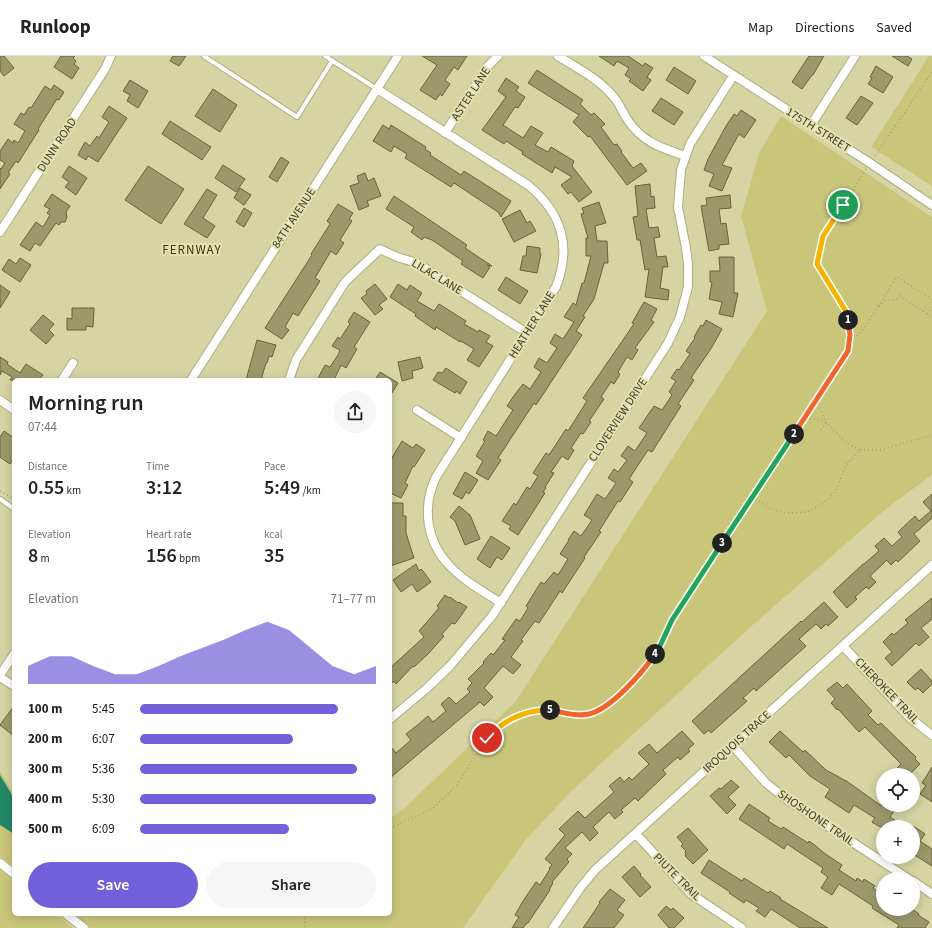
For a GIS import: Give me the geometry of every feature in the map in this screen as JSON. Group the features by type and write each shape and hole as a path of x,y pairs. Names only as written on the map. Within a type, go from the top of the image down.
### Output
{"street":[{"name":"DUNN ROAD","path":"0,232 106,69 111,56"},
{"name":"84TH AVENUE","path":"192,378 398,56"},
{"name":"ASTER LANE","path":"445,133 487,67 498,56"},
{"path":"558,56 602,85 616,99 626,118 634,129 642,136 650,142 685,156"},
{"name":"175TH STREET","path":"704,56 870,163 932,205"},
{"path":"811,125 855,56"},
{"name":"CLOVERVIEW DRIVE","path":"392,717 426,689 450,666 501,603 668,343 680,317 685,300 688,277 686,248 679,213 678,199 681,170 685,156 694,138 733,76"},
{"name":"HEATHER LANE","path":"377,89 528,186 538,194 554,213 560,228 564,248 564,258 561,275 552,294 439,471 432,485 427,507 429,527 436,548 449,566 501,603"},
{"name":"LILAC LANE","path":"290,378 296,360 345,282 380,249 396,257 417,263 527,333"},
{"path":"63,378 73,363"},
{"path":"0,400 12,409"},
{"path":"417,410 461,438"},
{"name":"IROQUOIS TRACE","path":"553,928 588,878 932,565"},
{"name":"CHEROKEE TRAIL","path":"843,646 910,718 932,735"},
{"path":"12,657 0,676 12,685"},
{"name":"SHOSHONE TRAIL","path":"733,746 766,783 786,799 898,872"},
{"name":"PIUTE TRAIL","path":"636,834 691,894 742,928"},
{"path":"0,863 12,872"},
{"path":"920,886 932,894"},
{"path":"69,916 84,928"}],"lane":[{"path":"204,56 296,117 332,61"},
{"path":"325,56 377,89"},
{"path":"0,500 12,508"}],"path":[{"path":"392,827 432,809 456,786 493,731 509,720 537,710 548,710 575,715 591,714 610,703 647,665 660,646 672,620 683,602 848,351 850,335 847,313 817,264 823,236 870,163 932,72"},
{"path":"850,335 856,337 863,330 897,277 932,299"},
{"path":"877,308 884,301 898,300 900,296 932,317"},
{"path":"923,311 928,304"},
{"path":"927,314 932,307"},
{"path":"817,400 826,423"},
{"path":"804,419 820,419 846,443 860,450 881,450 932,435"},
{"path":"819,432 826,423"},
{"path":"752,497 771,509 788,513 807,512 824,503 836,491 846,465 860,450"},
{"path":"0,491 12,499"},
{"path":"304,916 305,928"}],"shaded area":[{"path":"929,56 932,56 932,186 871,147"},
{"path":"781,116 932,217 932,475 887,508 756,622 571,791 525,841 463,928 90,928 75,916 392,916 392,817 403,810 516,701 767,311 741,216 759,153"},
{"path":"0,771 12,791 12,865 0,856"},
{"path":"0,775 12,795 12,833 0,825"},
{"path":"0,870 12,879 12,916 58,916 73,928 0,928"}],"building":[{"path":"0,56 4,56 14,68 4,76 0,71"},
{"path":"61,56 75,56 73,58 76,61 74,64 79,68 72,79 54,67"},
{"path":"173,56 186,56 179,66 170,61"},
{"path":"422,56 467,56 458,70 454,67 445,80 450,84 442,96 440,94 436,100 420,90 437,65"},
{"path":"599,56 628,56 643,66 645,63 653,68 647,77 651,80 643,91 629,81 631,79 625,75 629,68 617,61 614,66"},
{"path":"809,56 824,56 813,75 802,89 792,82"},
{"path":"892,56 907,56 912,59 908,66"},
{"path":"876,66 893,77 883,93 868,84 872,78 870,77"},
{"path":"674,67 696,81 688,94 666,80"},
{"path":"537,70 583,100 580,104 591,115 594,113 605,124 601,127 614,145 617,144 633,168 641,163 647,171 627,185 590,136 588,137 573,122 579,115 528,83"},
{"path":"506,78 519,87 516,91 525,97 518,108 515,107 503,125 523,138 531,126 543,133 535,145 548,152 551,147 574,161 572,166 592,192 579,202 571,192 568,194 561,185 572,177 555,167 552,173 522,154 523,152 506,141 504,144 482,130 506,97 498,91"},
{"path":"130,80 148,91 138,108 127,101 130,95 123,91"},
{"path":"54,85 64,92 59,100 57,99 18,163 16,161 8,173 10,174 0,189 0,168 1,169 5,163 0,160 0,151 8,139 13,143 14,140 18,143 25,131 14,124 21,113 24,115 29,107 31,108 45,86 51,90"},
{"path":"213,89 237,105 220,132 195,116"},
{"path":"861,96 873,103 857,125 846,118"},
{"path":"661,98 683,112 674,125 652,111"},
{"path":"109,106 127,118 98,162 88,156 86,160 78,155 85,142 90,146 97,136 99,138 109,122 102,117"},
{"path":"741,110 756,120 744,138 739,134 722,165 732,168 722,191 709,186 714,174 704,170 708,159 726,126 734,114 737,116"},
{"path":"170,121 211,147 202,160 162,134"},
{"path":"383,125 389,129 391,125 426,147 425,149 431,153 430,155 461,175 464,171 511,201 501,217 498,212 454,183 451,187 405,158 407,154 394,146 391,152 373,141"},
{"path":"281,157 289,162 277,182 269,177"},
{"path":"223,165 245,179 236,192 215,178"},
{"path":"69,166 87,178 76,195 65,187 69,182 62,177"},
{"path":"148,166 184,189 161,224 125,200"},
{"path":"365,173 368,181 374,178 381,196 367,201 369,206 359,210 350,186 359,183 357,176"},
{"path":"650,184 651,197 654,196 655,208 646,209 649,228 658,227 660,237 654,238 657,257 666,256 668,267 663,267 660,288 669,290 668,300 645,297 649,269 645,270 640,240 637,240 633,217 638,216 635,186"},
{"path":"240,188 251,195 244,205 234,198"},
{"path":"207,189 217,195 203,218 215,226 207,238 184,224"},
{"path":"52,194 70,206 66,212 67,217 65,222 61,222 59,225 56,223 40,246 35,243 30,251 20,245 36,222 43,227 50,215 47,213 50,209 44,206"},
{"path":"730,195 731,208 719,209 721,224 726,223 729,244 719,245 719,249 709,251 701,206 707,205 706,198"},
{"path":"394,196 467,245 465,248 492,266 487,265 490,267 483,278 461,264 463,261 432,240 424,237 422,240 411,232 414,227 386,209"},
{"path":"599,202 606,223 595,226 597,241 607,241 608,263 604,263 594,299 583,316 585,317 576,331 582,335 536,405 534,403 498,458 501,460 488,480 476,473 483,461 476,456 485,441 483,440 488,431 496,436 513,410 507,406 513,397 523,384 530,389 541,372 534,367 539,358 547,363 557,348 550,343 555,334 563,339 574,322 564,317 573,303 576,305 582,283 584,283 591,256 586,256 586,238 588,238 581,214 584,213 582,208"},
{"path":"338,204 353,213 349,219 352,221 340,240 344,243 336,255 331,251 315,278 320,281 298,316 293,313 285,327 289,330 282,339 265,328 312,255 311,254 330,224 327,221"},
{"path":"244,208 252,213 244,227 236,222"},
{"path":"520,210 527,223 530,221 536,231 514,242 502,219"},
{"path":"527,246 540,248 541,254 537,273 520,270 523,256 526,256"},
{"path":"719,257 734,257 734,293 738,293 733,317 719,314 722,302 709,299 712,282 710,282 710,271 720,271"},
{"path":"20,258 31,265 20,282 2,270 9,259 16,264"},
{"path":"506,277 528,291 520,304 498,290"},
{"path":"375,284 387,299 379,305 383,309 375,315 361,298 367,294 366,291"},
{"path":"398,284 407,290 410,285 422,293 417,301 434,311 439,304 466,321 464,324 478,332 479,330 490,336 486,342 493,346 479,367 467,360 474,349 436,327 435,330 415,316 416,314 390,297"},
{"path":"0,285 10,292 0,308"},
{"path":"644,302 657,309 651,320 654,322 635,348 638,350 632,360 627,357 618,372 620,374 614,384 611,382 601,397 604,399 589,421 591,422 583,434 581,433 571,448 574,450 568,460 562,456 551,472 554,473 545,487 546,488 543,492 545,493 518,535 509,529 511,526 502,521 514,503 516,505 527,487 530,489 538,476 533,473 546,453 549,455 566,429 568,431 587,401 583,398 634,324 632,323"},
{"path":"72,308 94,308 93,327 86,326 86,330 67,330 67,318 72,319"},
{"path":"354,312 370,322 354,347 357,349 346,368 341,365 335,378 318,378 325,365 330,367 338,355 340,350 332,346 338,337 340,339 350,324 348,322"},
{"path":"43,315 54,324 49,330 54,335 46,344 30,330"},
{"path":"706,320 722,329 691,378 694,380 678,404 681,406 652,452 648,450 629,479 633,482 620,502 618,501 599,531 601,532 584,557 585,558 562,593 560,591 539,623 535,621 521,640 523,641 511,657 521,665 513,674 503,666 484,688 493,697 484,706 480,702 392,776 392,748 396,753 411,740 406,734 428,716 433,722 446,711 441,704 449,697 456,704 470,692 467,689 472,683 468,679 484,663 483,662 491,653 493,655 505,640 502,639 516,619 520,621 528,608 526,606 541,582 544,584 554,572 558,575 568,559 560,554 568,540 574,531 581,536 592,520 584,515 597,494 605,499 616,483 608,478 614,469 618,472 627,460 621,456 628,446 635,451 647,433 639,428 654,406 662,410 672,395 669,392 676,381 671,378 677,369 679,370 690,354 686,351 695,338 694,337 701,325 703,326"},
{"path":"257,340 276,345 272,357 269,356 262,378 247,378"},
{"path":"0,357 20,373 26,364 43,375 41,378 12,378 12,380 10,380 12,377 2,371 0,375"},
{"path":"420,357 423,368 412,371 413,378 402,381 398,362"},
{"path":"446,368 467,382 460,394 456,391 455,393 433,380 438,372 442,373"},
{"path":"380,372 390,378 376,378"},
{"path":"392,379 398,383 392,393"},
{"path":"4,431 12,437 12,461 10,464 0,457 0,437"},
{"path":"402,441 413,448 416,444 425,450 414,467 413,466 405,483 408,485 401,498 392,494 392,458"},
{"path":"465,472 478,480 469,494 466,492 462,499 453,494"},
{"path":"932,494 932,518 914,534 920,541 898,562 896,560 891,565 887,560 870,576 876,582 869,589 866,587 855,597 857,599 847,608 833,592 879,551 875,546 884,538 892,546 902,537 898,532 915,516 919,521 931,511 923,502"},
{"path":"392,503 403,503 403,516 406,516 406,533 414,558 392,565"},
{"path":"459,506 470,515 480,539 465,545 455,521 450,517"},
{"path":"491,536 510,548 502,560 497,557 490,568 477,559"},
{"path":"416,564 419,571 421,569 431,582 417,592 412,584 401,592 393,580"},
{"path":"445,595 467,607 455,624 452,623 442,634 444,636 429,653 414,667 413,666 396,684 394,681 392,682 392,666 424,637 419,631 439,608 437,606"},
{"path":"932,598 932,619 921,628 929,637 919,646 916,643 892,666 885,658 892,652 883,642 892,633 894,635 908,623 905,620"},
{"path":"824,602 838,617 828,626 826,624 821,629 816,624 799,639 806,646 756,691 754,688 743,698 747,701 711,733 709,730 704,734 692,721 801,621 802,622"},
{"path":"921,669 932,681 932,684 923,693 918,688 915,690 907,682"},
{"path":"837,682 843,688 847,684 872,711 868,715 878,725 881,723 916,757 915,759 920,764 916,768 897,768 901,764 865,727 859,732 838,709 837,710 831,703 835,699 827,690"},
{"path":"12,709 12,734 0,725"},
{"path":"682,731 694,744 688,749 690,751 680,760 678,757 663,770 666,774 638,801 635,798 621,810 623,812 615,819 609,812 593,827 598,833 590,841 582,832 565,848 572,854 567,859 569,862 552,882 553,883 550,890 528,923 523,928 512,928 519,917 515,915 523,901 536,882 540,885 552,865 545,859 565,835 559,829 578,811 585,818 614,792 609,786 620,777 624,782 629,777 632,780 649,764 638,753 649,744 657,753"},
{"path":"780,731 803,752 805,750 826,770 848,782 876,802 876,812 893,812 890,817 894,820 876,820 876,824 872,822 875,818 854,805 849,813 825,797 830,789 810,776 789,755 786,758 769,742"},
{"path":"932,767 932,802 920,794 926,785 922,783"},
{"path":"731,780 739,787 728,797 736,805 727,814 710,796"},
{"path":"749,804 770,818 768,821 781,829 783,827 808,843 809,841 842,865 839,870 856,881 857,878 863,882 864,879 875,886 873,888 876,890 876,911 872,908 873,906 839,884 832,895 821,888 828,877 821,872 823,868 787,844 784,849 739,819"},
{"path":"688,828 708,850 693,864 685,856 686,851 681,846 683,844 677,837"},
{"path":"920,831 925,834 920,841"},
{"path":"920,841 932,849 932,866 920,858"},
{"path":"709,860 742,881 744,878 768,893 770,891 781,898 780,899 828,928 800,928 771,909 765,917 756,911 759,908 746,900 744,903 701,873"},
{"path":"634,866 651,887 640,897 622,877"},
{"path":"610,889 625,900 617,910 624,915 614,928 583,928 600,903 599,902"},
{"path":"666,906 671,910 673,908 684,918 674,928 669,928 658,915"},
{"path":"885,916 920,916 929,922 925,928 897,928 899,925"}],"district":[{"name":"FERNWAY","path":"192,250"}],"route":[{"path":"487,738 493,731 509,720 537,710 548,710 581,715 591,714 610,703 626,688 647,665 660,646 672,620 694,584 848,351 850,335 847,313 817,264 823,236 843,205"}]}
